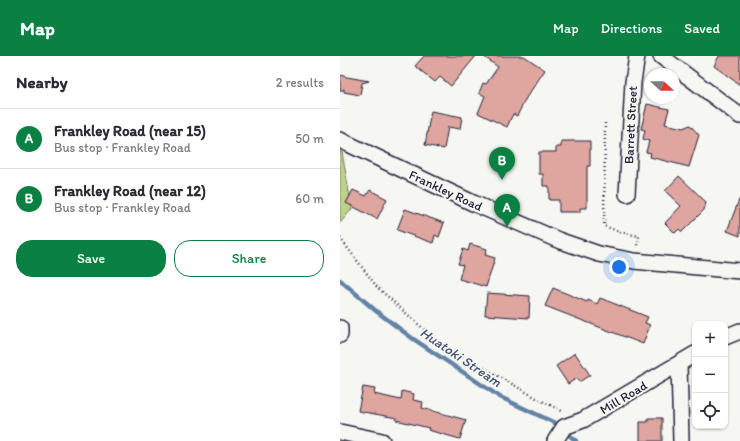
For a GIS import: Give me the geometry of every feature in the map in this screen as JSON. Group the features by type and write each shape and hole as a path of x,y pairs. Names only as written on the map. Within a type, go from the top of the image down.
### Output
{"street":[{"name":"Barrett Street","path":"627,194 632,90 637,56"},
{"path":"661,56 740,116"},
{"name":"Frankley Road","path":"340,140 473,203 558,240 599,254 634,261 740,271"},
{"path":"340,328 340,335"},
{"path":"728,336 740,331"},
{"name":"Mill Road","path":"555,441 564,427 578,422 692,356"},
{"path":"679,364 681,441"},
{"path":"340,432 382,441"}],"path":[{"path":"605,124 604,226 620,232 638,236 634,261"},
{"path":"340,238 377,287 438,342 578,422"}],"green space":[{"path":"340,151 342,152 352,209 340,223"}],"building":[{"path":"424,56 476,56 451,86 440,77 435,82 415,66"},
{"path":"483,56 524,56 545,70 526,98 517,116 513,114 507,127 478,113 485,96 479,93 483,83 486,84 498,67"},
{"path":"719,56 740,56 740,85 714,66"},
{"path":"340,75 369,81 362,83 360,95 344,92 344,89 340,91"},
{"path":"647,104 669,109 665,124 683,128 690,125 699,135 689,167 650,157 651,153 646,152 649,141 643,139 645,130 641,129"},
{"path":"431,111 462,117 460,129 448,127 444,149 425,145"},
{"path":"561,141 590,141 590,166 587,166 587,208 580,208 580,212 559,212 559,200 549,200 549,186 543,186 543,174 539,174 539,152 556,152 556,147 561,147"},
{"path":"679,176 706,202 704,210 682,232 679,229 675,233 665,223 681,206 665,191"},
{"path":"353,190 366,196 370,190 387,199 377,219 346,203"},
{"path":"740,200 740,236 727,231"},
{"path":"405,209 444,223 439,237 435,235 433,243 397,230"},
{"path":"470,244 487,249 485,255 495,258 486,287 459,279 463,265 458,264 463,249 468,251"},
{"path":"553,288 587,302 588,300 597,304 600,298 648,317 645,323 650,325 643,344 545,306"},
{"path":"487,293 530,296 529,318 485,315"},
{"path":"575,353 590,375 579,382 577,378 568,384 556,366"},
{"path":"363,387 375,389 374,394 401,400 402,391 414,394 413,400 423,402 422,408 466,420 460,439 428,430 429,428 396,420 397,418 358,411"},
{"path":"648,418 662,418 662,441 640,441 640,422 648,422"}],"waterway":[{"name":"Huatoki Stream","path":"340,280 376,311 412,338 500,397 557,424 576,441"}],"place":[{"name":"Frankley Road (near 12)","path":"502,180"},
{"name":"Frankley Road (near 15)","path":"507,227"}]}
